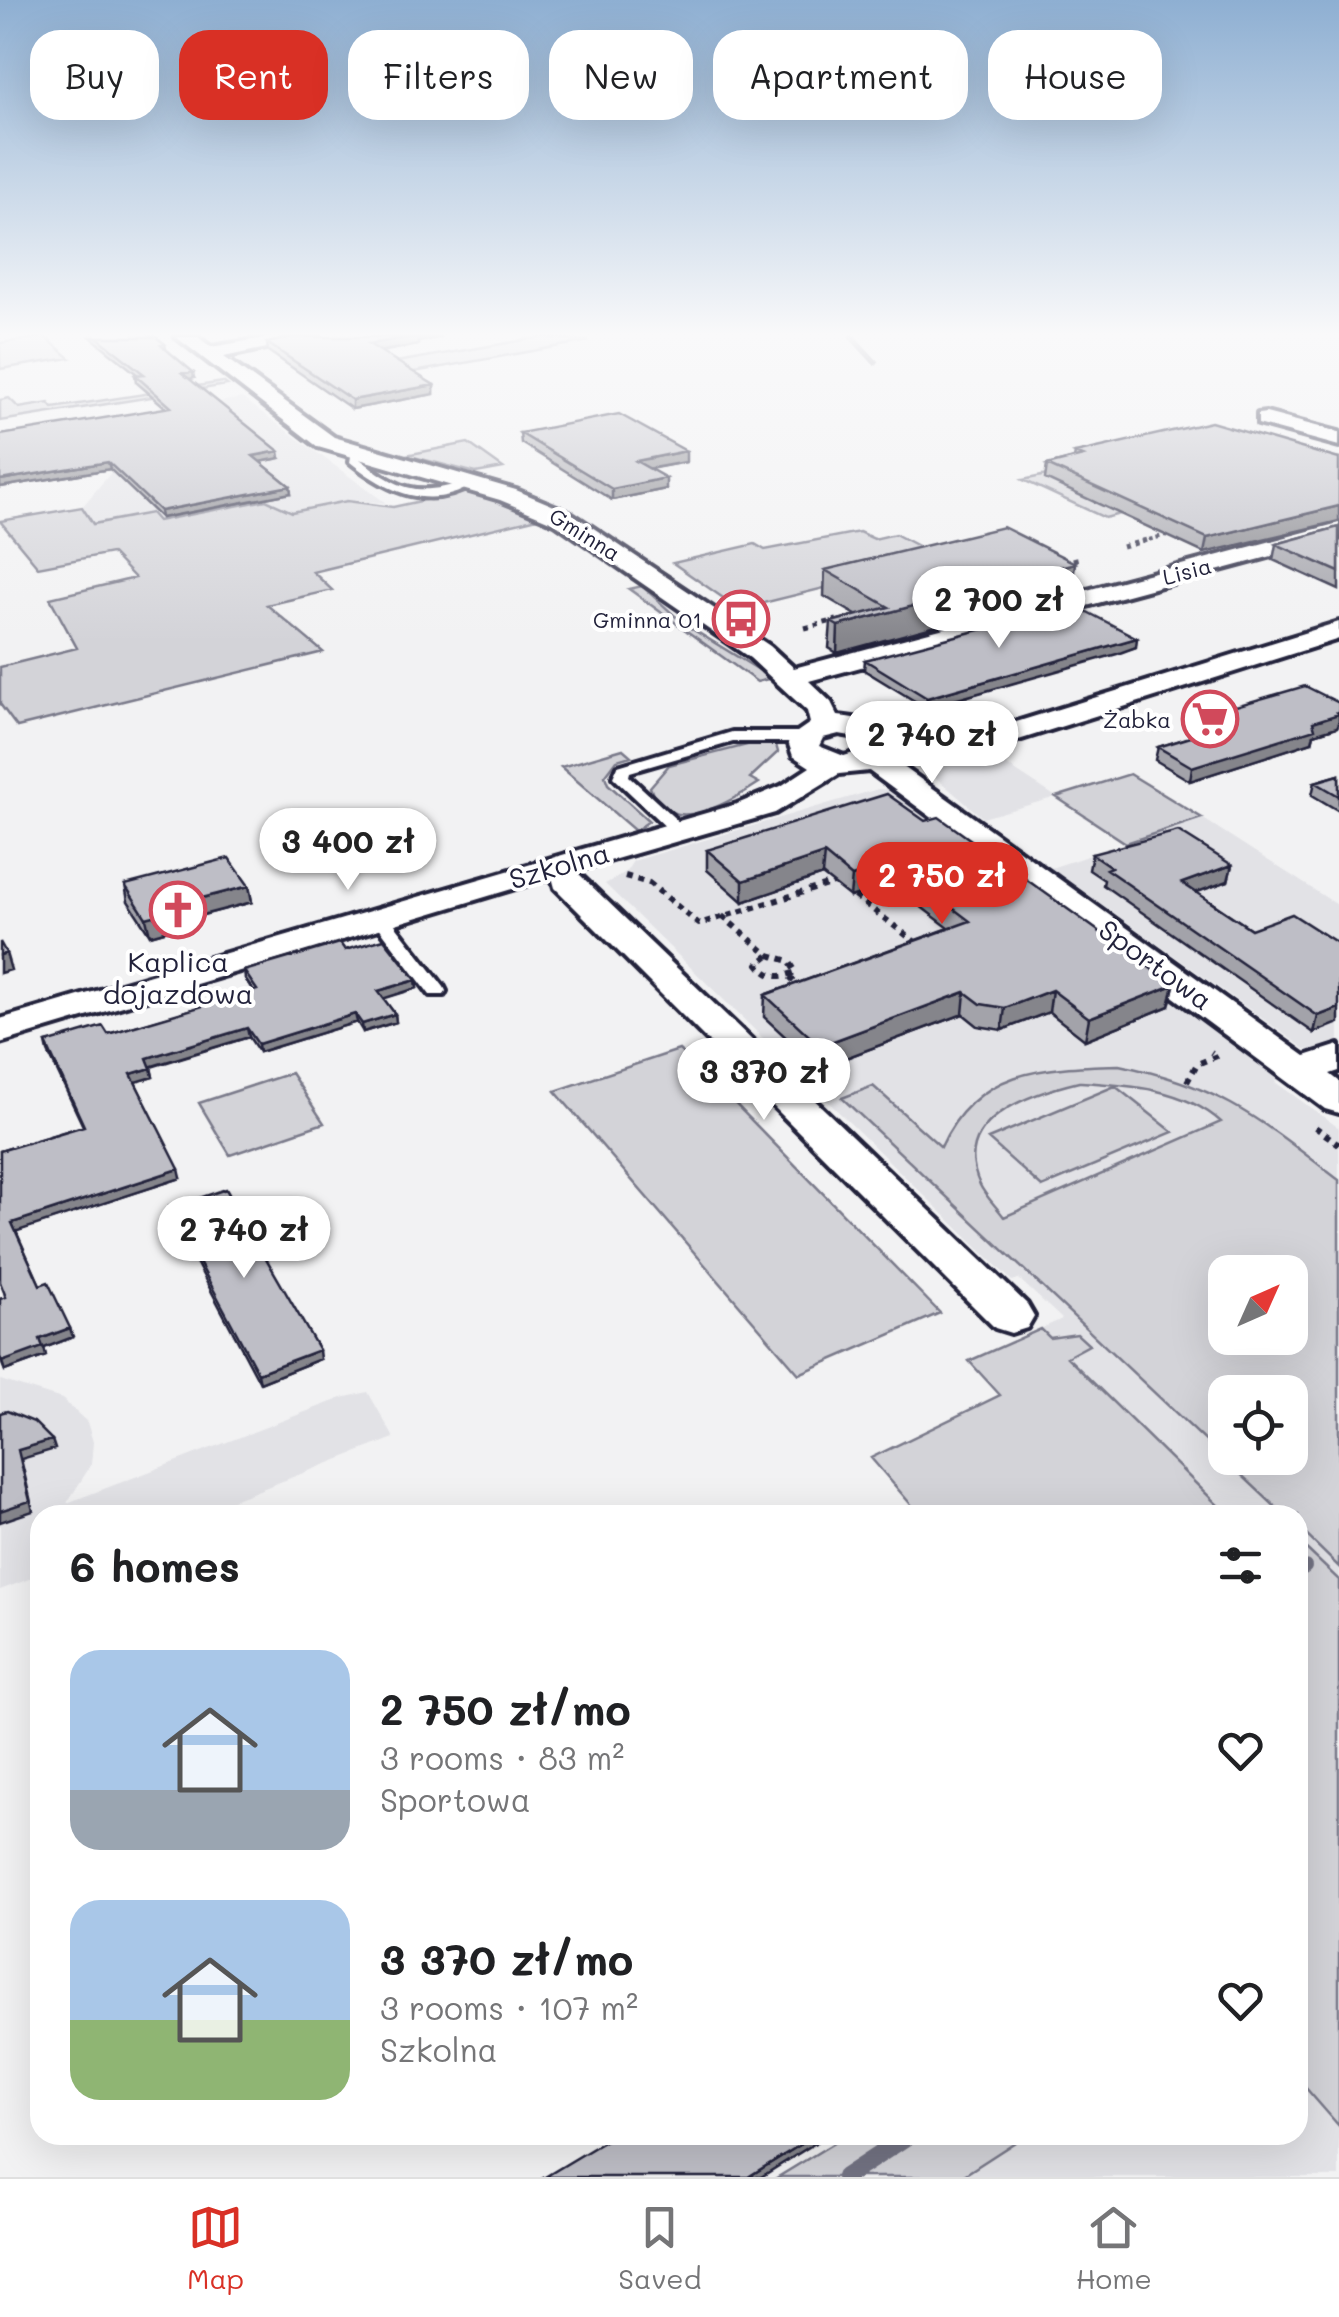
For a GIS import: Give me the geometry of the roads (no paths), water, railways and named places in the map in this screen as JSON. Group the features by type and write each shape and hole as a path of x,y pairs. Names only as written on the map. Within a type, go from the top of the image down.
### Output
{"street":[{"name":"Gminna","path":"323,439 356,453 534,504 563,518 760,652 804,674 834,696 825,742"},
{"name":"Lisia","path":"804,674 1339,530"},
{"path":"825,742 925,756 1339,630"},
{"name":"Gminna","path":"760,652 821,708 825,742"},
{"name":"Sportowa","path":"825,742 876,733 880,752 1339,1100"},
{"name":"Szkolna","path":"0,1032 716,818 765,808 802,789 825,742"},
{"path":"567,881 1011,1316"},
{"path":"1301,1072 1339,1057"}],"lane":[{"path":"356,453 354,460 404,496 468,484"},
{"path":"370,473 394,463"},
{"path":"678,830 628,788 621,777 624,769 756,733 825,742"},
{"path":"381,918 438,991"}],"waterway":[{"path":"845,2177 894,2145"}],"place":[{"name":"Gminna 01","path":"741,619"},
{"name":"Żabka","path":"1210,719"},
{"name":"Kaplica dojazdowa","path":"178,910"}]}
